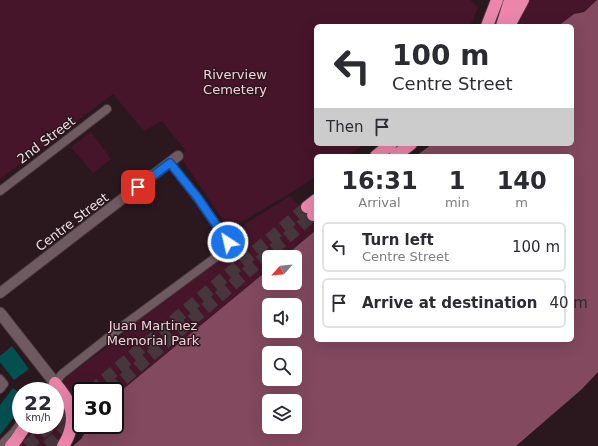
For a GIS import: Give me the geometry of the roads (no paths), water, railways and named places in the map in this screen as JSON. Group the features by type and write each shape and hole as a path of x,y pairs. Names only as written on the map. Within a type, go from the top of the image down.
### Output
{"highway":[{"path":"489,24 497,0"},
{"path":"503,24 510,0"},
{"path":"510,24 523,0"},
{"path":"379,154 389,146"},
{"path":"398,154 408,146"},
{"path":"63,446 72,421 70,404 64,394"},
{"path":"11,446 20,434"}],"main road":[{"path":"0,313 48,382"}],"street":[{"name":"2nd Street","path":"0,191 107,109"},
{"path":"55,382 62,374 128,322 223,252 228,246 228,242 174,160"},
{"name":"Centre Street","path":"0,293 174,160"},
{"path":"0,379 4,384 0,389"},
{"path":"0,446 12,434"}],"tunnel":[{"path":"102,382 307,207"},
{"path":"120,382 313,215"},
{"path":"64,414 72,408"},
{"path":"47,446 72,424"},
{"path":"27,446 41,434"}],"park label":[{"name":"Riverview Cemetery","path":"235,82"},
{"name":"Juan Martinez Memorial Park","path":"153,332"}]}
